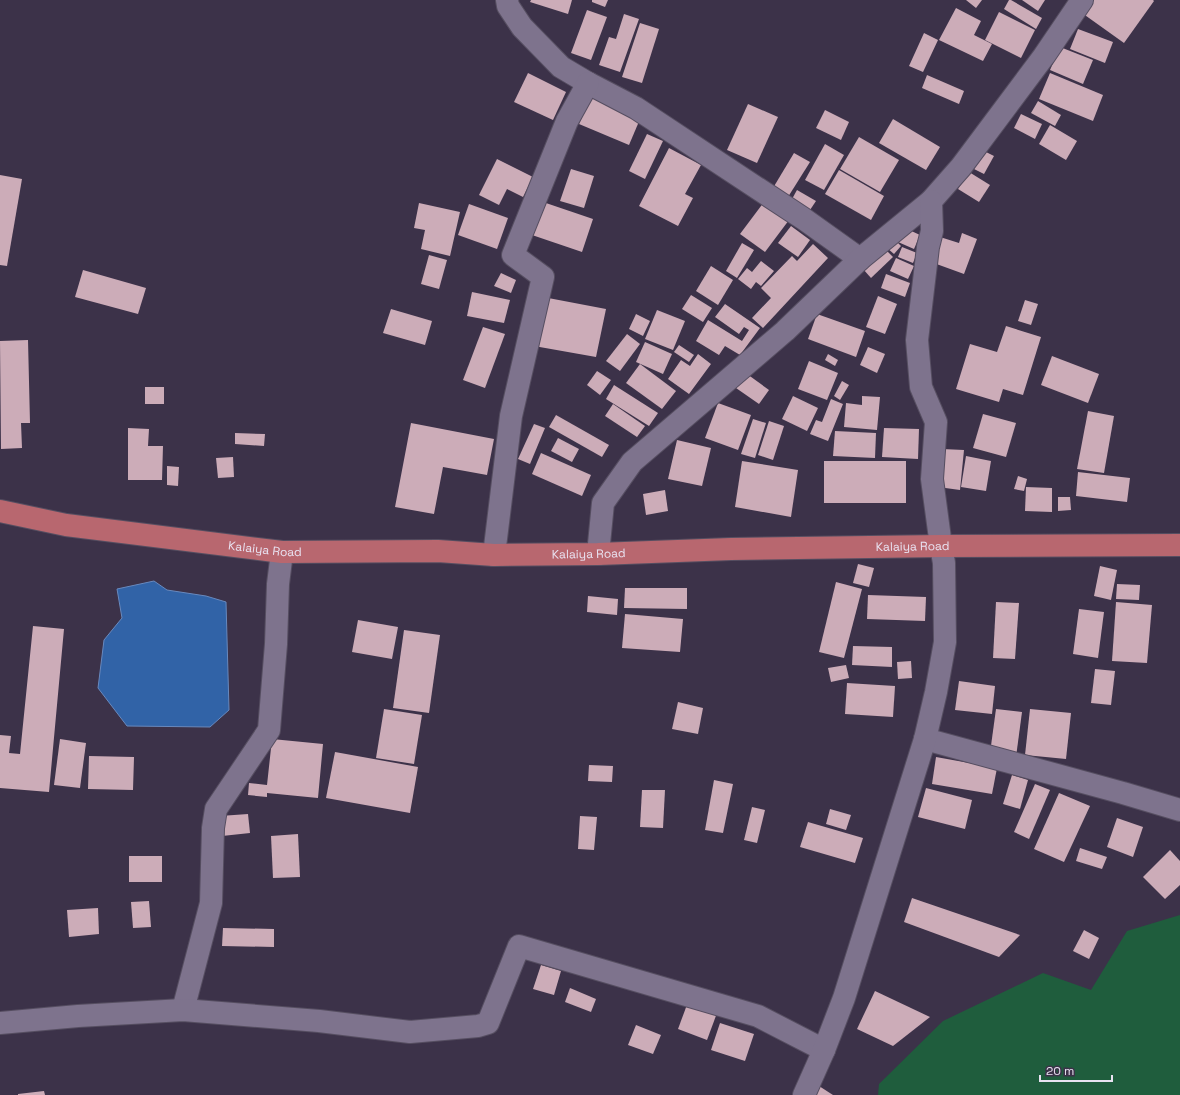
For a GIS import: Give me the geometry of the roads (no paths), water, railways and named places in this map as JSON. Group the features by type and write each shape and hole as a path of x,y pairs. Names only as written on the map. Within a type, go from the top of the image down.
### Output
{"main road":[{"name":"Kalaiya Road","path":"0,511 66,525 282,552 438,551 494,555 598,554 731,549 1180,545"}],"street":[{"path":"507,0 508,6 522,27 561,67 636,108 798,214 860,258"},
{"path":"598,554 602,503 632,462 785,331 860,258 931,201 961,167 1044,56 1082,0"},
{"path":"494,555 511,416 543,277 514,255 567,121 588,83"},
{"path":"804,1095 824,1050 844,998 925,739 936,692 945,642 944,563 940,546 932,479 936,422 921,387 917,340 928,246 932,231 931,201"},
{"path":"183,1010 211,903 213,828 216,809 269,730 276,644 278,584 282,552"},
{"path":"925,739 1123,792 1180,810"},
{"path":"0,1023 78,1016 183,1010 319,1021 410,1032 478,1026 488,1023 519,946 758,1016 824,1050"}],"water":[{"path":"154,581 167,590 206,596 226,602 229,710 210,727 127,726 98,688 104,640 122,618 117,589"}]}
